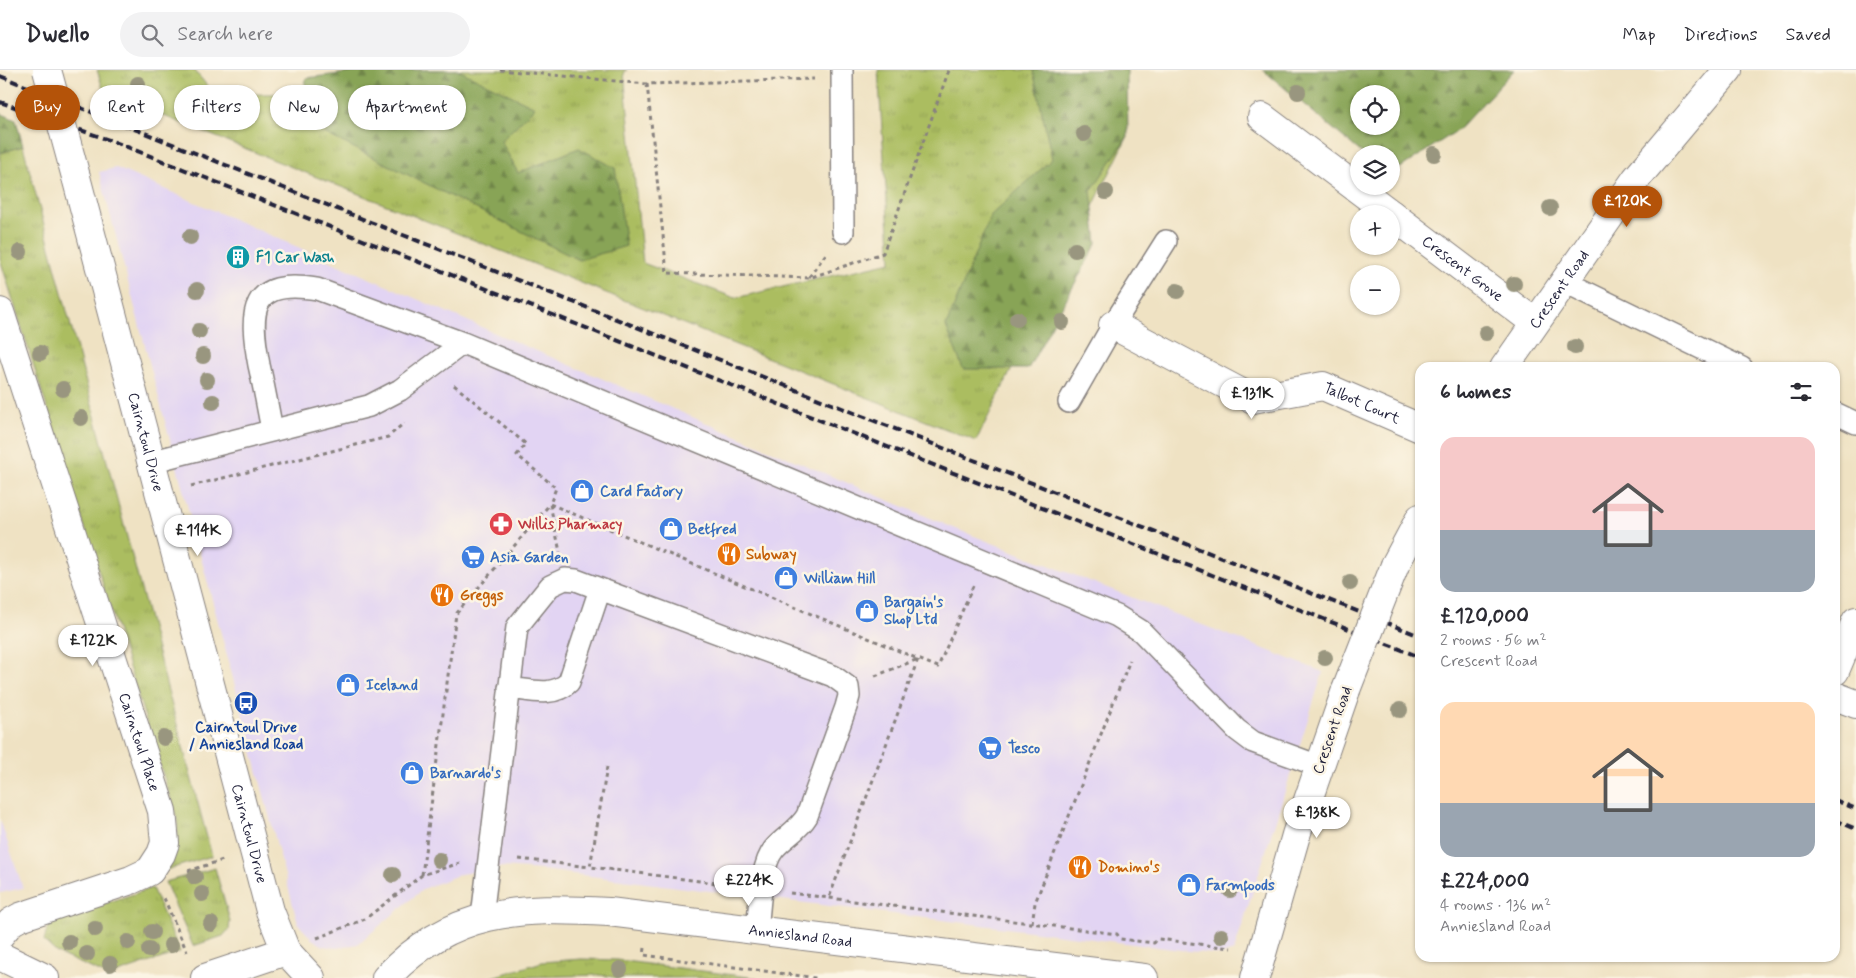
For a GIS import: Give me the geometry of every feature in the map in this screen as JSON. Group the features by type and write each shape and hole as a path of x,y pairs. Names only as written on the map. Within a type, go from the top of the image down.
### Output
{"street":[{"name":"Cairntoul Drive","path":"47,70 270,911 286,951 311,978"},
{"name":"Crescent Road","path":"1508,362 1534,322 1636,179 1728,70"},
{"name":"Crescent Grove","path":"1262,117 1379,205"},
{"name":"Crescent Grove","path":"1400,221 1534,322"},
{"name":"Cairntoul Place","path":"0,312 162,811 165,843 161,854 150,871"},
{"name":"Talbot Court","path":"1113,325 1253,399 1323,386 1415,426"},
{"name":"Crescent Road","path":"1255,978 1319,766 1346,690 1395,565 1415,527"},
{"path":"1840,659 1856,621"},
{"path":"1840,698 1856,704"},
{"path":"0,935 12,922 20,918 131,880 150,871"},
{"name":"Anniesland Road","path":"386,978 413,952 435,938 454,927 482,917 517,911 586,910 757,929 1144,978"},
{"path":"205,978 286,951"},
{"path":"0,956 45,978"}],"lane":[{"path":"842,74 843,232"},
{"path":"1069,402 1113,325 1166,240"},
{"path":"1563,281 1730,362"},
{"path":"272,430 253,325 257,305 271,291 292,286 317,289 462,343 1117,616 1141,631 1236,730 1253,742 1319,766"},
{"path":"150,462 272,430 349,413 386,399 462,343"},
{"path":"1840,415 1856,423"},
{"path":"482,917 517,627 550,586 565,579 576,580 833,676 848,687 849,696 846,707 806,816 801,826 772,851 767,863 757,929"},
{"path":"509,688 555,692 569,682 600,589"}],"path":[{"path":"500,70 647,84 842,74"},
{"path":"647,84 667,273 809,278 883,253 949,70"},
{"path":"422,876 456,614 550,504 556,488 517,456 526,444 449,381"},
{"path":"159,494 388,437 408,418"},
{"path":"550,504 938,667 984,560"},
{"path":"550,504 565,579"},
{"path":"1032,923 1035,903 1141,631"},
{"path":"848,687 918,659"},
{"path":"829,898 918,659"},
{"path":"590,867 607,767"},
{"path":"150,871 164,878 253,851"},
{"path":"286,951 365,919 422,876 443,867 488,858 530,860 590,867 1032,923 1117,934 1120,938 1154,943 1158,939 1262,951"},
{"path":"150,871 159,885 188,953"}],"shaded area":[{"path":"116,168 511,340 956,529 1323,672 1234,951 1221,955 542,870 502,867 461,874 423,889 358,944 336,948 323,946 312,939 299,925 294,909 99,172"},
{"path":"0,820 23,888 0,893"}],"green space":[{"path":"97,70 194,70 207,85 174,85 174,120 164,116 164,85 102,85"},
{"path":"371,70 458,70 535,107 501,141 518,173 579,148 615,168 626,246 579,260 318,130 338,130 338,85 305,85 306,78"},
{"path":"411,70 627,70 624,73 643,263 735,298 891,262 878,70 1039,70 1128,136 976,441 199,130 260,130 260,94 270,94 270,130 338,130 338,93 348,92 348,130 466,130 466,85 412,85"},
{"path":"1033,70 1127,70 1128,136 1091,191 1097,243 1028,369 963,369 946,326 991,215 1052,159"},
{"path":"1263,70 1514,70 1458,130 1400,168 1400,145 1352,145"},
{"path":"0,113 15,120 15,130 19,130 23,146 0,153"},
{"path":"23,146 212,856 166,870 178,839 177,819 0,259 0,153"},
{"path":"215,868 230,921 229,929 223,936 193,946 165,882"},
{"path":"152,888 180,952 109,976 57,953 44,941 47,929 60,918"},
{"path":"581,959 617,960 757,978 620,978 599,975 490,978 542,962"}],"railway":[{"path":"0,76 1415,634"},
{"path":"0,102 112,141 1415,655"},
{"path":"1840,802 1856,809"},
{"path":"1840,822 1856,829"}],"place":[{"name":"F1 Car Wash","path":"238,257"},
{"name":"Card Factory","path":"582,491"},
{"name":"Willis Pharmacy","path":"501,524"},
{"name":"Betfred","path":"671,529"},
{"name":"Subway","path":"729,554"},
{"name":"Asia Garden","path":"473,557"},
{"name":"William Hill","path":"786,578"},
{"name":"Greggs","path":"442,595"},
{"name":"Bargain's Shop Ltd","path":"867,611"},
{"name":"Iceland","path":"348,685"},
{"name":"Cairntoul Drive / Anniesland Road","path":"246,703"},
{"name":"Tesco","path":"990,748"},
{"name":"Barnardo's","path":"412,773"},
{"name":"Domino's","path":"1080,867"},
{"name":"Farmfoods","path":"1189,885"}]}
